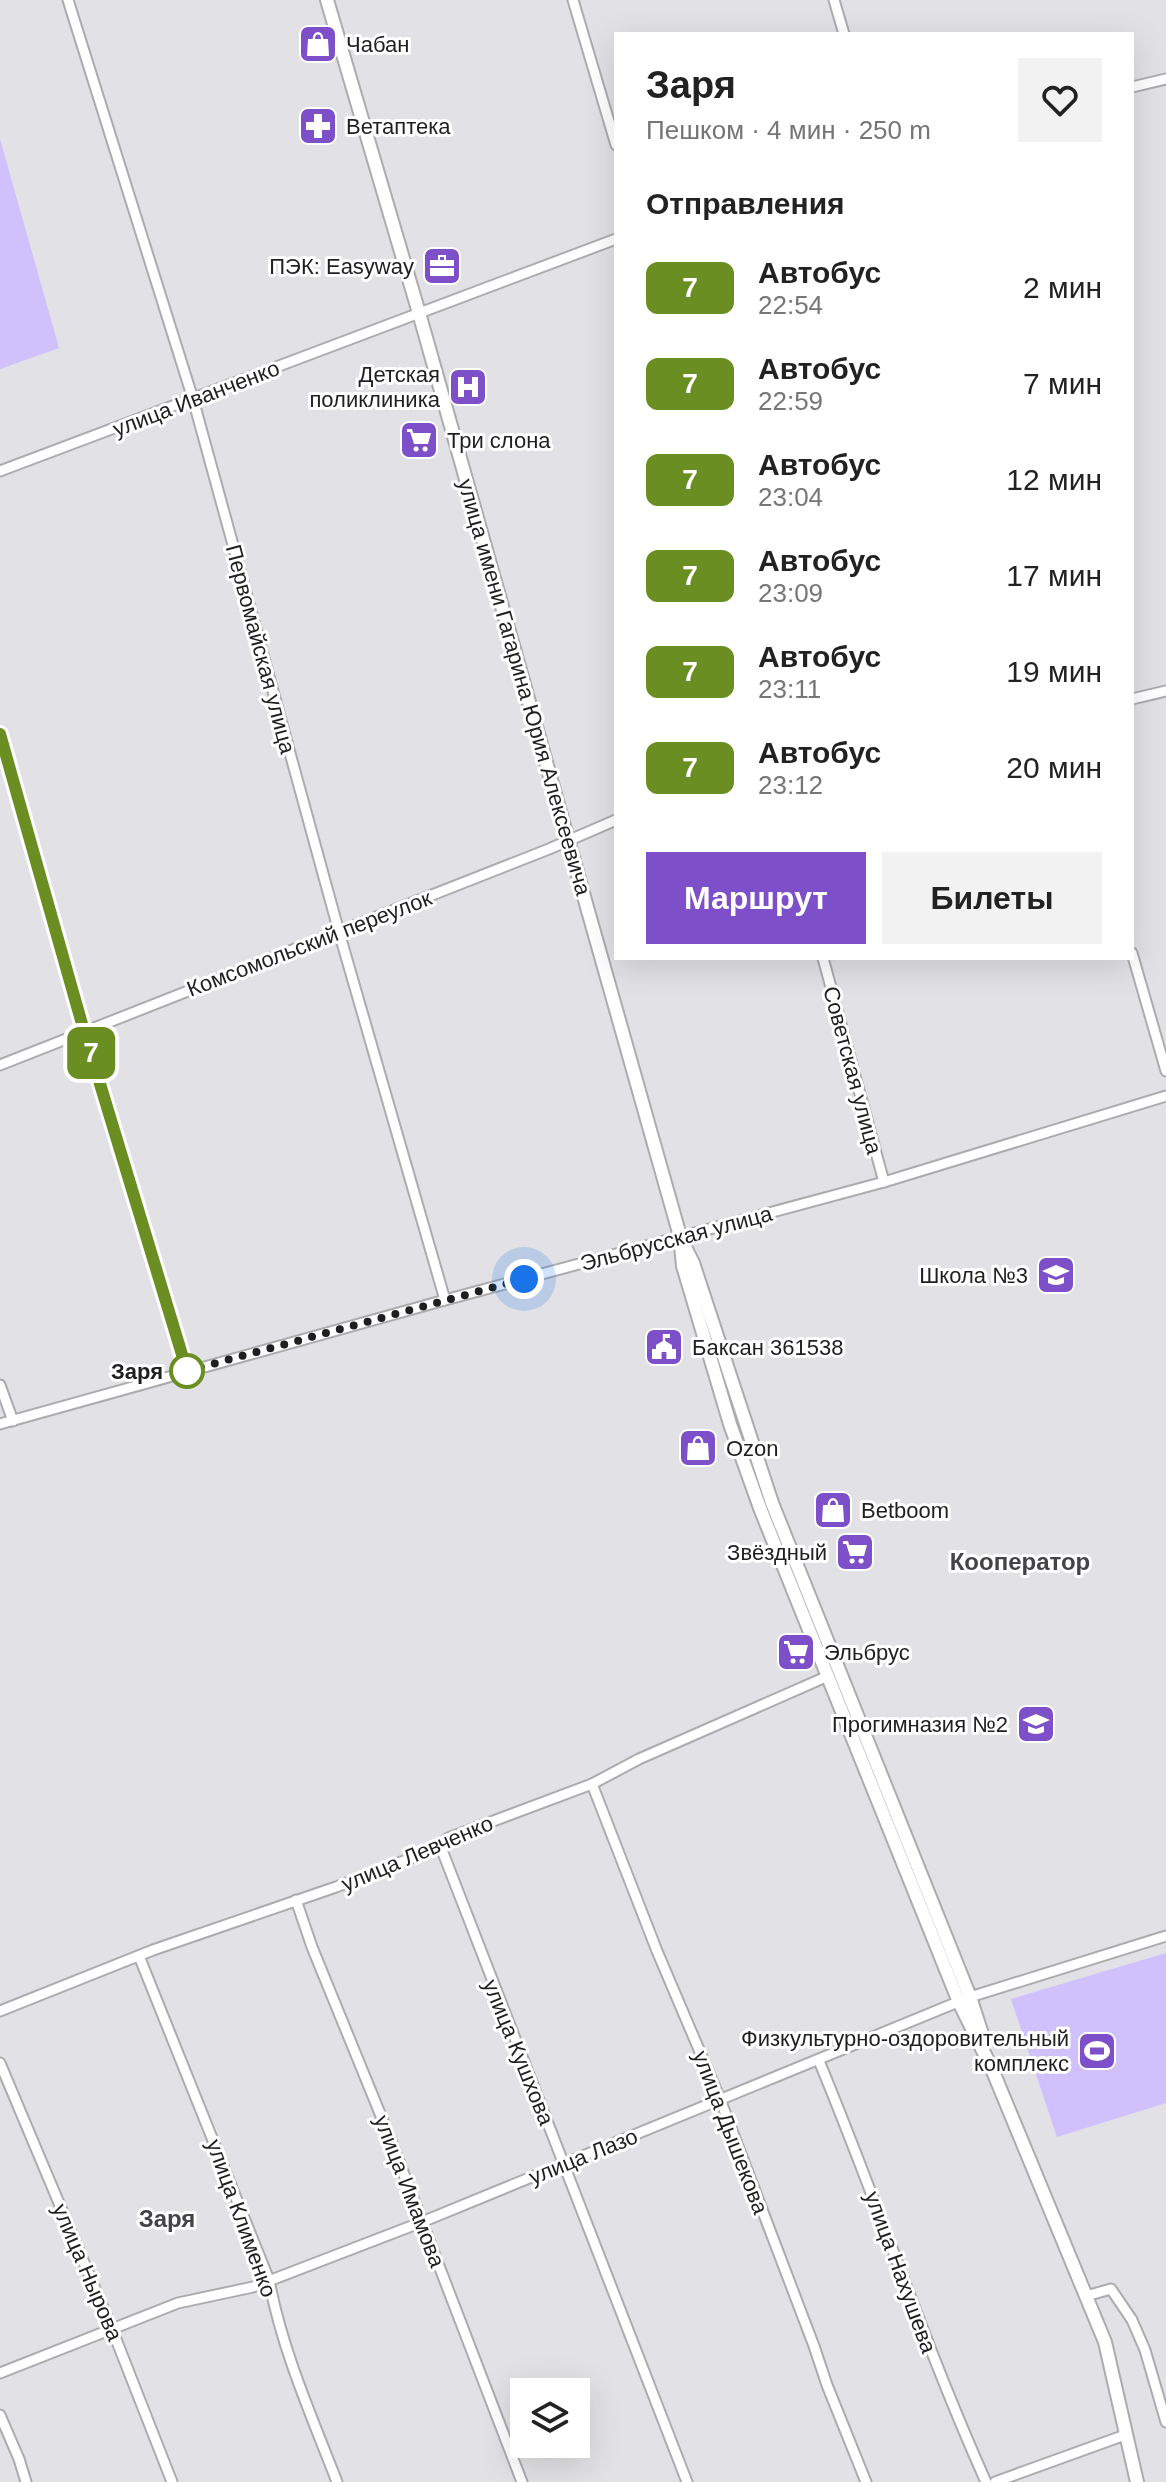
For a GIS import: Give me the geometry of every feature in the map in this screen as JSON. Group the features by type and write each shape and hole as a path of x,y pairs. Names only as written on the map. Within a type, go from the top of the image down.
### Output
{"street":[{"name":"Первомайская улица","path":"68,0 193,399 339,932 445,1300"},
{"name":"улица имени Гагарина Юрия Алексеевича","path":"327,0 419,313 680,1236 693,1263 772,1503 964,2000"},
{"path":"573,0 614,138"},
{"path":"834,0 843,32"},
{"path":"1134,87 1166,79"},
{"name":"улица Иванченко","path":"0,471 614,240"},
{"path":"1134,699 1166,691"},
{"path":"0,734 84,1031 187,1371"},
{"name":"Комсомольский переулок","path":"0,1065 614,821"},
{"name":"Советская улица","path":"824,960 884,1182"},
{"path":"1134,960 1166,1071"},
{"name":"Эльбрусская улица","path":"0,1424 884,1182 1166,1096"},
{"name":"улица имени Гагарина Юрия Алексеевича","path":"680,1236 683,1266 731,1428 828,1676 1105,2342 1137,2482"},
{"path":"0,1385 13,1421"},
{"name":"улица Левченко","path":"0,2011 139,1956 336,1887 440,1845 448,1838 592,1784 639,1759 828,1676"},
{"name":"улица Дышекова","path":"592,1784 647,1926 720,2099 866,2482"},
{"name":"улица Кушхова","path":"440,1845 687,2482"},
{"name":"улица Имамова","path":"296,1900 522,2482"},
{"name":"улица Лазо","path":"0,2373 178,2303 253,2287 422,2222 964,2000 1166,1936"},
{"name":"улица Клименко","path":"139,1956 269,2280 275,2311 289,2353 337,2482"},
{"name":"улица Нахушева","path":"819,2061 857,2154 926,2342 986,2482"},
{"name":"улица Нырова","path":"0,2063 112,2329 172,2482"},
{"path":"1086,2296 1111,2289 1132,2320 1145,2350 1166,2422"},
{"path":"0,2415 26,2482"},
{"path":"995,2482 1125,2435"}],"shaded area":[{"path":"0,139 59,348 0,369"},
{"name":"Физкультурно-оздоровительный комплекс","path":"1166,1953 1166,2103 1057,2137 1011,1999"}],"bus line":[{"name":"7","path":"0,734 84,1031 187,1371"}],"place":[{"name":"Чабан","path":"318,44"},
{"name":"Ветаптека","path":"318,126"},
{"name":"ПЭК: Easyway","path":"442,266"},
{"name":"Детская поликлиника","path":"468,387"},
{"name":"Три слона","path":"419,440"},
{"name":"Школа №3","path":"1056,1275"},
{"name":"Баксан 361538","path":"664,1347"},
{"name":"Заря","path":"187,1371"},
{"name":"Ozon","path":"698,1448"},
{"name":"Betboom","path":"833,1510"},
{"name":"Звёздный","path":"855,1552"},
{"name":"Эльбрус","path":"796,1652"},
{"name":"Прогимназия №2","path":"1036,1724"},
{"name":"Физкультурно-оздоровительный комплекс","path":"1097,2051"}],"district":[{"name":"Кооператор","path":"1020,1562"},
{"name":"Заря","path":"167,2219"}],"route":[{"path":"187,1371 524,1279"}]}
